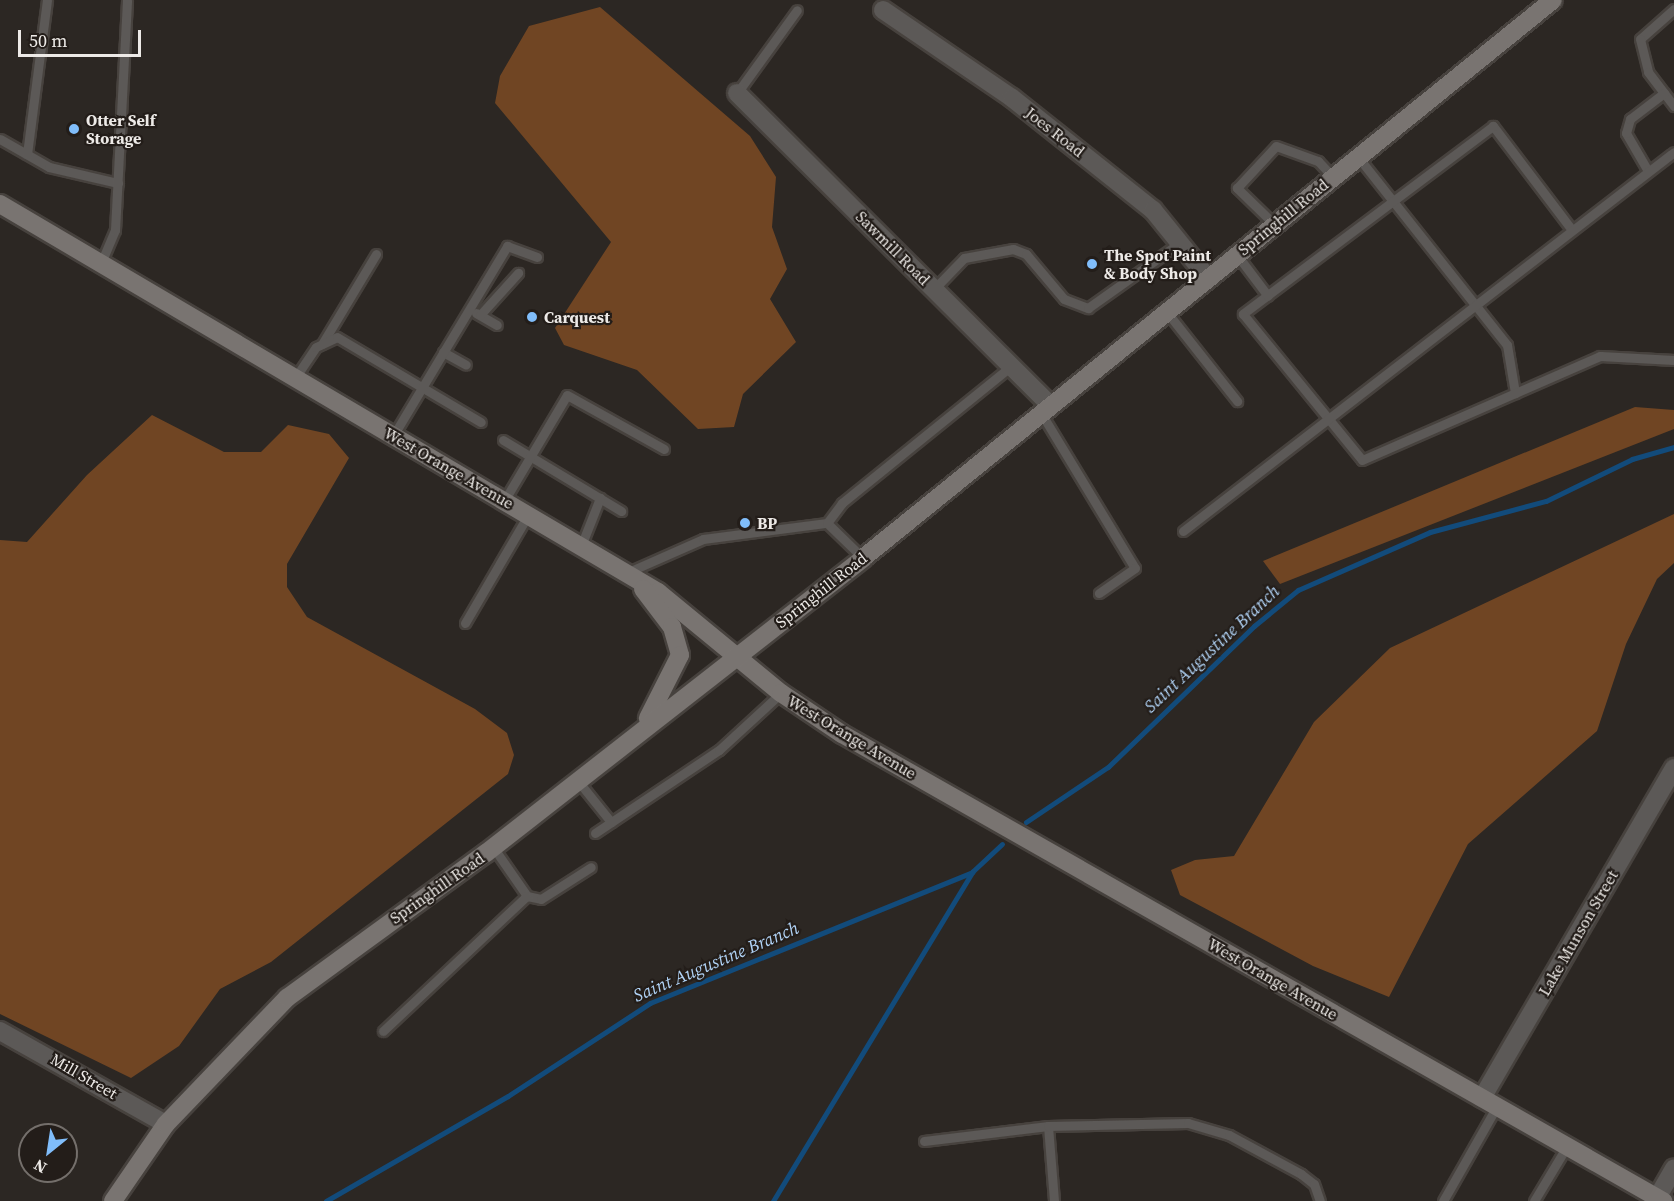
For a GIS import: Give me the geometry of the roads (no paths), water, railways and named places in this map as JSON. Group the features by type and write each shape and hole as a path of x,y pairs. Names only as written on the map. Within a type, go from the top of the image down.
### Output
{"main road":[{"name":"Springhill Road","path":"113,1201 166,1124 287,998 493,847 736,654 862,558 1044,407 1553,0"},
{"name":"West Orange Avenue","path":"0,204 626,573 685,610 781,693 981,813 1660,1199"},
{"path":"626,573 665,616 680,653 669,684 638,732"}],"street":[{"name":"Joes Road","path":"884,10 1012,98 1153,210 1183,241 1208,277"},
{"name":"Sawmill Road","path":"737,93 1011,366 1044,407"},
{"name":"Lake Munson Street","path":"1490,1102 1674,768"},
{"name":"Mill Street","path":"0,1031 166,1124"},
{"path":"1660,1199 1674,1168"}],"lane":[{"path":"27,154 47,0"},
{"path":"101,263 115,230 128,0"},
{"path":"1674,9 1640,39 1648,72 1674,106"},
{"path":"737,93 796,10"},
{"path":"1648,171 1626,132 1630,119 1664,93"},
{"path":"1572,230 1493,126 1243,314 1362,460 1600,356 1674,360"},
{"path":"0,138 49,166 118,183"},
{"path":"1274,224 1237,188 1276,146 1318,161 1333,177"},
{"path":"1183,531 1674,152"},
{"path":"1358,157 1507,345 1515,393"},
{"path":"934,289 964,258 1013,249 1026,254 1064,299 1088,308 1183,241"},
{"path":"393,436 507,246 537,257"},
{"path":"295,378 322,344 376,254"},
{"path":"1236,254 1268,296"},
{"path":"480,315 518,273"},
{"path":"469,309 497,325"},
{"path":"1166,310 1237,401"},
{"path":"322,344 337,337 481,422"},
{"path":"443,352 466,366"},
{"path":"626,573 703,539 827,523 842,503 1011,366"},
{"path":"504,501 567,394 664,449"},
{"path":"1044,407 1135,568 1099,593"},
{"path":"503,440 621,511"},
{"path":"581,546 600,498"},
{"path":"465,624 528,515"},
{"path":"827,523 862,558"},
{"path":"595,833 719,750 781,693"},
{"path":"578,781 610,822"},
{"path":"493,847 527,896 541,899 591,867"},
{"path":"382,1031 527,896"},
{"path":"1443,1201 1490,1102"},
{"path":"924,1141 1048,1126 1188,1123 1210,1129 1301,1174 1314,1184 1320,1201"},
{"path":"1048,1126 1054,1201"},
{"path":"1534,1201 1567,1146"}],"waterway":[{"name":"Saint Augustine Branch","path":"1026,822 1108,767 1254,626 1298,590 1430,532 1546,501 1632,459 1674,447"},
{"name":"Saint Augustine Branch","path":"326,1201 508,1096 650,1003 972,872 1002,844"},
{"path":"773,1201 972,872"}],"place":[{"name":"Otter Self Storage","path":"74,129"},
{"name":"The Spot Paint & Body Shop","path":"1092,264"},
{"name":"Carquest","path":"532,317"},
{"name":"BP","path":"745,523"}]}
